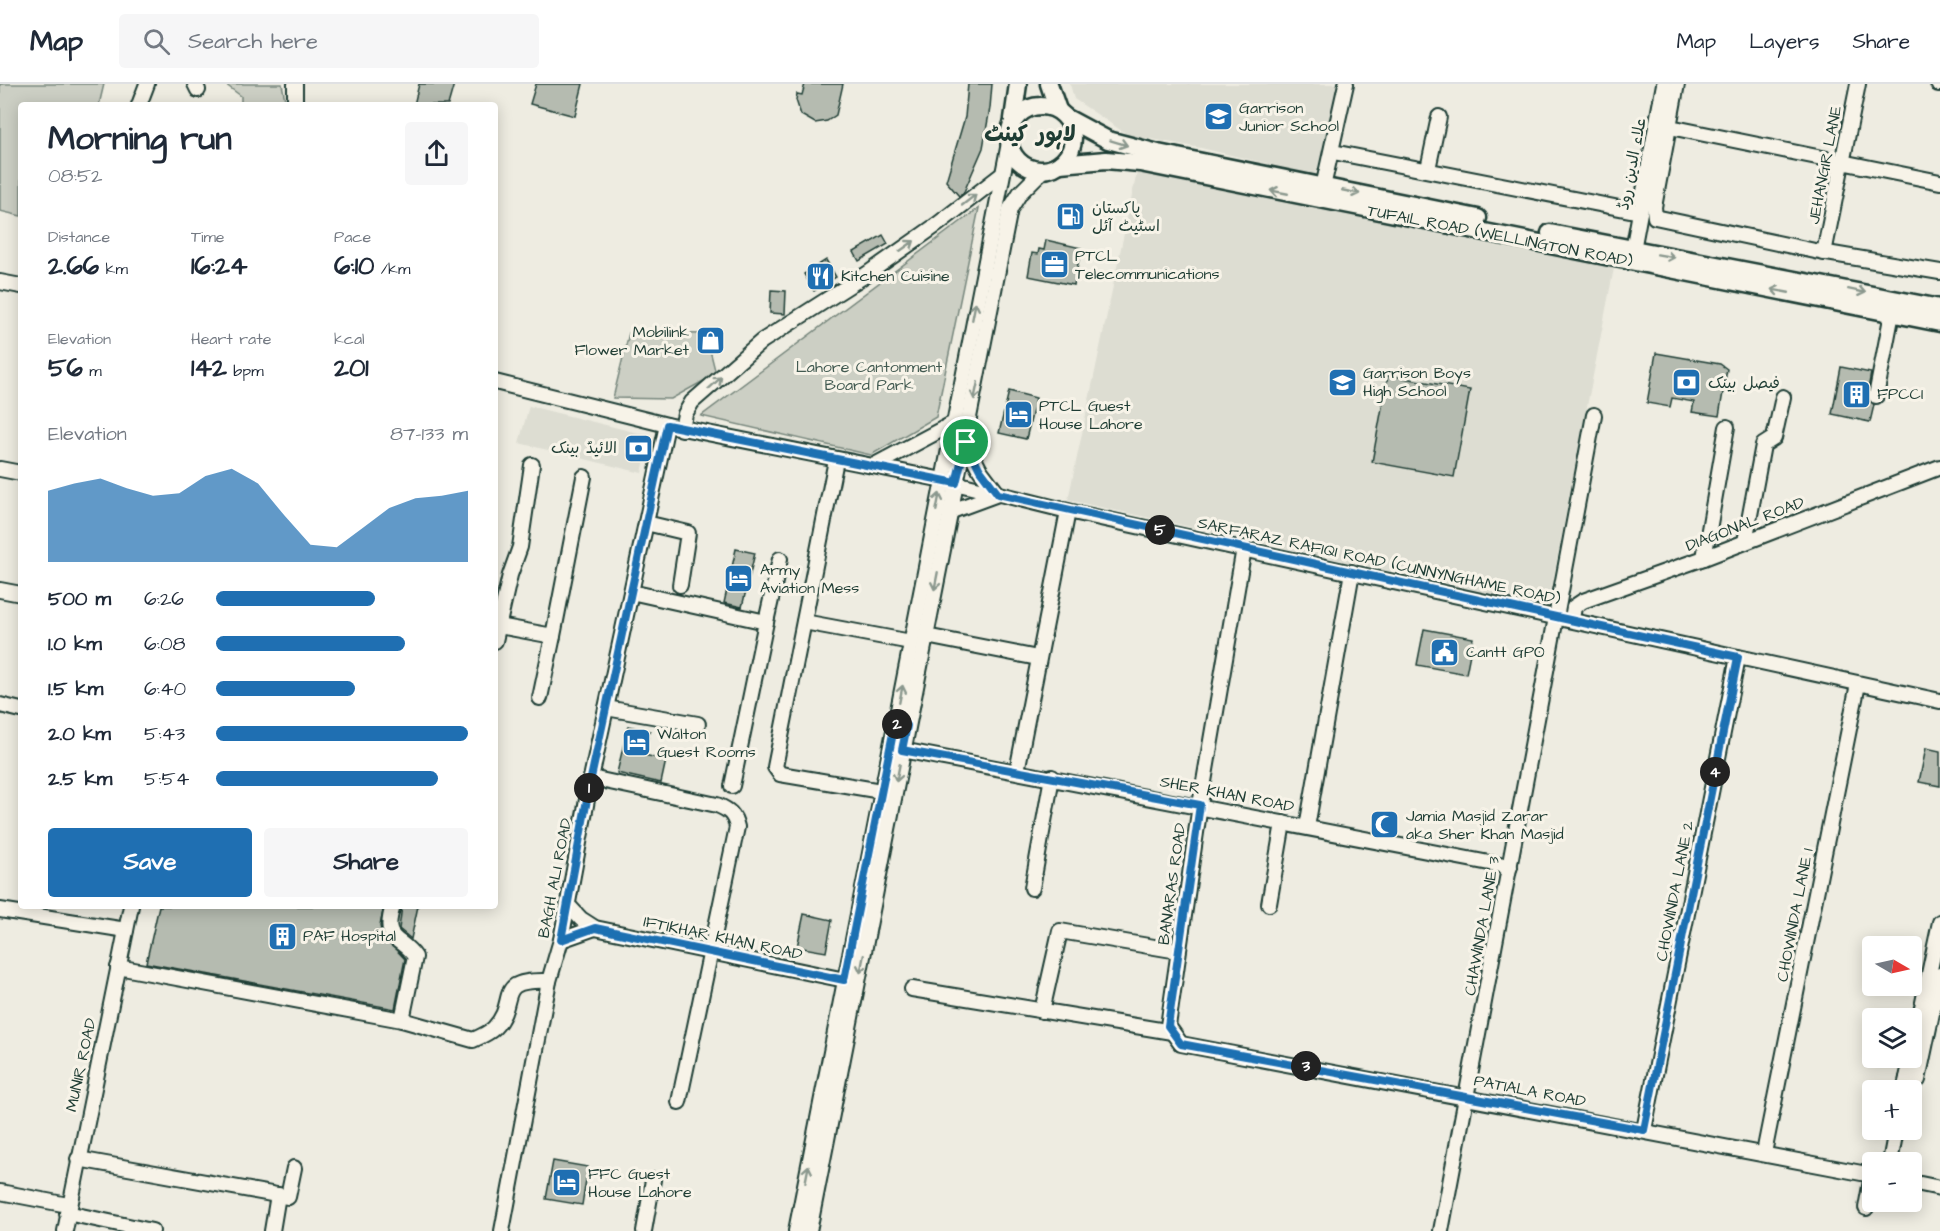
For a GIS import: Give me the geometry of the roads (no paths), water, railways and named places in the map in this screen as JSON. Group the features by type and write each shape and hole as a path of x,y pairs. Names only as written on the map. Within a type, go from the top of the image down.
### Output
{"main road":[{"path":"1017,87 1013,119 1008,135 1009,143 1013,155 1021,164 1031,169 1043,170 1060,164 1072,148 1073,137 1049,84"},
{"path":"1013,119 1022,110 1034,105 1047,105 1063,114"},
{"name":"TUFAIL ROAD (WELLINGTON ROAD)","path":"1063,114 1101,137 1131,146 1633,250 1940,308"},
{"name":"TUFAIL ROAD (WELLINGTON ROAD)","path":"1060,164 1106,160 1140,163 1940,322"}],"street":[{"path":"140,102 147,84"},
{"path":"295,84 295,102"},
{"path":"1323,187 1346,84"},
{"name":"علاء الدین روڈ","path":"1633,250 1664,84"},
{"path":"1677,84 1654,207 1655,217 1819,252 1940,272"},
{"name":"JEHANGIR LANE","path":"1838,161 1849,84"},
{"name":"JEHANGIR LANE","path":"1819,252 1838,161 1858,84"},
{"path":"1428,169 1439,117"},
{"path":"1670,126 1940,182"},
{"path":"796,1231 881,791 926,636 949,512 952,424 1000,176 1009,143"},
{"path":"1332,152 1640,212"},
{"path":"809,1231 902,750 901,724 910,642 949,482 966,442 1010,209 1020,194 1043,170"},
{"path":"682,429 685,414 692,402 762,341 867,274 938,224 1000,176"},
{"path":"0,282 18,285"},
{"path":"1876,396 1892,313"},
{"name":"SARFARAZ RAFIQI ROAD (CUNNYNGHAME ROAD)","path":"498,383 682,429 949,482 1068,511 1940,701"},
{"path":"1745,542 1763,445 1774,438 1783,397"},
{"name":"CHAWINDA LANE 3","path":"1442,1231 1510,867 1565,618 1594,415"},
{"path":"873,466 952,424"},
{"name":"BAGH ALI ROAD","path":"502,1231 549,981 561,940 591,778 667,425"},
{"path":"1704,558 1727,427"},
{"path":"949,512 998,494 980,470 966,442"},
{"path":"836,460 776,771 780,774 881,791"},
{"path":"498,630 523,534 527,485 532,465"},
{"name":"DIAGONAL ROAD","path":"1565,618 1574,607 1583,601 1704,558 1940,467"},
{"path":"0,469 18,472"},
{"path":"540,698 584,477"},
{"path":"1017,771 1068,511"},
{"path":"646,523 688,533 680,585"},
{"name":"BANARAS ROAD","path":"1172,1032 1168,1026 1178,951 1200,805 1244,548"},
{"path":"732,786 780,559"},
{"path":"1307,827 1352,572"},
{"path":"0,590 18,593"},
{"path":"631,592 766,622"},
{"path":"804,622 910,642"},
{"path":"499,626 553,636"},
{"path":"926,636 1038,658"},
{"name":"CHOWINDA LANE 2","path":"1644,1130 1738,657"},
{"name":"CHOWINDA LANE 1","path":"1764,1154 1858,684"},
{"path":"0,705 18,709"},
{"path":"606,708 698,724"},
{"name":"SHER KHAN ROAD","path":"902,750 1200,805 1510,867"},
{"path":"1032,888 1052,777"},
{"path":"591,778 717,805 729,810 735,817 737,826 709,951 680,1102"},
{"path":"1269,904 1283,823"},
{"name":"IFTIKHAR KHAN ROAD","path":"568,905 581,919 595,928 844,980"},
{"name":"MUNIR ROAD","path":"65,1231 130,909"},
{"path":"392,909 388,921 393,938 415,957 402,1020"},
{"path":"0,910 126,930"},
{"path":"1918,1080 1935,983 1940,922"},
{"path":"561,940 595,928"},
{"path":"1042,1011 1060,931 1178,951"},
{"path":"118,967 402,1020 473,1040 495,1027 514,986 524,980 549,981"},
{"path":"912,989 1172,1032"},
{"name":"PATIALA ROAD","path":"1172,1032 1181,1044 1467,1096 1862,1173"},
{"path":"78,1159 288,1197 294,1168"},
{"path":"644,1231 653,1180"},
{"path":"1922,1184 1940,1188"},
{"path":"0,1192 152,1231"},
{"path":"272,1231 278,1195"}],"place":[{"name":"Garrison Junior School","path":"1218,117"},
{"name":"پاکستان اسٹیٹ آئل","path":"1071,217"},
{"name":"PTCL Telecommunications","path":"1054,265"},
{"name":"Kitchen Cuisine","path":"820,276"},
{"name":"Mobilink Flower Market","path":"710,341"},
{"name":"Garrison Boys High School","path":"1342,382"},
{"name":"فیصل بینک","path":"1687,383"},
{"name":"FPCCI","path":"1856,394"},
{"name":"PTCL Guest House Lahore","path":"1018,415"},
{"name":"الائیڈ بینک","path":"638,448"},
{"name":"Army Aviation Mess","path":"739,579"},
{"name":"Cantt GPO","path":"1445,652"},
{"name":"Walton Guest Rooms","path":"636,743"},
{"name":"Jamia Masjid Zarar aka Sher Khan Masjid","path":"1385,825"},
{"name":"PAF Hospital","path":"282,936"},
{"name":"FFC Guest House Lahore","path":"567,1183"}],"district":[{"name":"لاہور کینٹ","path":"1030,134"}],"park label":[{"name":"Lahore Cantonment Board Park","path":"869,376"}]}
